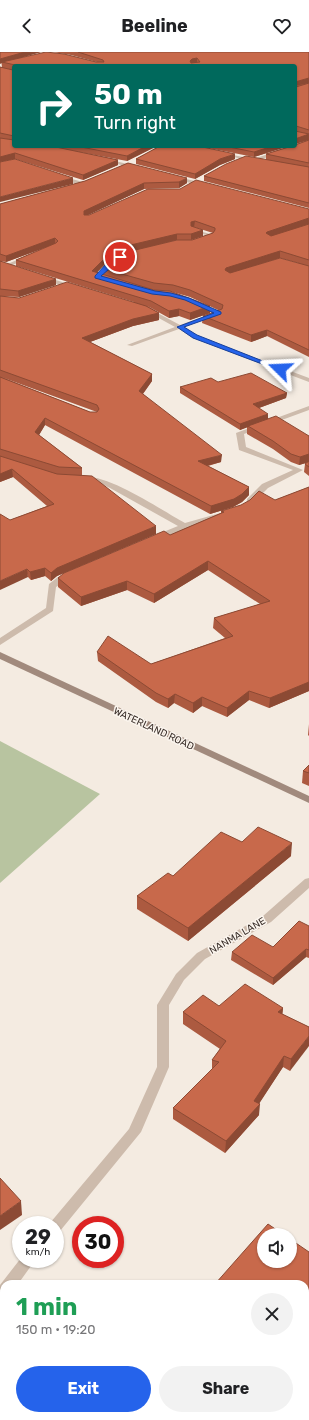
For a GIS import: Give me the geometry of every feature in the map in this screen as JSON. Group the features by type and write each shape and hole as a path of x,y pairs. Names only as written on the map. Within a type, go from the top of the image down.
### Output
{"main road":[{"name":"WATERLAND ROAD","path":"0,655 309,800"}],"street":[{"path":"252,161 288,149"},
{"path":"214,152 266,163"},
{"path":"98,159 143,169"},
{"path":"233,163 244,159"},
{"path":"115,170 135,161"},
{"path":"53,174 83,184"},
{"path":"166,175 211,187"},
{"path":"71,187 83,184 96,178"},
{"path":"186,188 202,179"},
{"path":"194,230 211,235 197,241"},
{"path":"3,265 33,255"},
{"path":"114,283 97,277 120,257 127,255"},
{"path":"3,265 14,268"},
{"path":"36,276 81,290"},
{"path":"52,290 66,285"},
{"path":"130,345 219,313 194,302"},
{"path":"141,308 180,327 195,337 309,380"},
{"path":"246,505 265,486 302,468 242,448 240,433 309,408"},
{"path":"74,479 98,480 113,486 184,526"},
{"path":"148,542 184,526 230,512"},
{"path":"0,642 50,609 52,586 61,579 76,573"},
{"name":"NANMA LANE","path":"64,1217 134,1132 163,1067 163,1005 180,977 201,956 267,919 309,882"},
{"path":"11,1280 21,1268"}],"green space":[{"path":"0,741 100,794 0,883"}],"building":[{"path":"0,52 25,52 0,59"},
{"path":"46,52 64,54 96,62 104,62 103,60 78,52 309,52 309,78 297,81 297,64 12,64 2,62","holes":["197,58 200,62 191,63 190,61 192,59"]},
{"path":"0,67 12,70 12,136 0,133"},
{"path":"309,83 309,130 297,126 297,87"},
{"path":"297,131 309,134 297,138"},
{"path":"0,138 12,140 12,148 61,148 118,160 83,175 15,153 0,157"},
{"path":"309,140 309,163 266,154 286,148 297,148 297,144"},
{"path":"86,148 142,148 127,156"},
{"path":"156,148 207,148 235,154 220,159 195,174 136,159"},
{"path":"234,148 267,148 254,152"},
{"path":"246,156 309,167 309,203 204,176 226,164"},
{"path":"15,159 73,178 0,197 0,162"},
{"path":"128,163 187,178 179,182 144,183 84,211 84,215 89,215 148,189 180,189 196,180 309,209 309,218 266,233 271,236 309,224 309,260 280,251 226,268 225,270 230,273 280,258 309,266 309,350 267,330 251,335 203,316 222,309 223,305 190,290 173,285 154,283 104,269 123,253 177,240 192,240 213,233 215,230 215,228 195,221 191,222 191,226 203,230 191,234 177,234 118,248 92,271 154,290 170,291 210,306 190,313 179,309 169,311 151,301 16,260 56,243 58,241 55,238 6,256 0,254 0,204 85,181"},
{"path":"0,261 56,279 18,291 0,289"},
{"path":"67,282 146,306 159,313 133,319 82,338 152,374 139,391 222,455 198,461 249,487 242,494 234,499 211,506 45,418 35,432 82,468 59,467 0,449 0,377 90,412 97,412 99,409 97,405 0,370 0,296 19,298"},
{"path":"251,373 287,393 253,404 268,414 240,424 180,387 211,378 218,382"},
{"path":"276,416 309,436 309,454 300,457 291,454 248,426"},
{"path":"0,456 57,474 92,476 156,526 57,568 51,573 45,568 30,572 27,569 0,581 0,514 10,520 54,504 12,469 0,474"},
{"path":"309,461 309,467 305,464"},
{"path":"309,487 309,682 270,698 249,691 227,708 202,697 193,703 175,694 168,699 156,693 97,652 108,636 151,664 233,636 214,618 270,601 208,561 154,594 127,581 81,597 58,578 64,573 164,531 170,535 224,512 221,511 241,505 250,500 259,491 275,500"},
{"path":"309,765 309,773 303,771"},
{"path":"258,827 292,843 188,928 137,896 168,873 173,876 221,832 242,842"},
{"path":"299,921 309,926 309,950 306,949 273,978 232,952 252,935 273,947"},
{"path":"245,984 283,1008 278,1012 309,1027 309,1036 291,1059 284,1056 254,1101 260,1104 226,1141 173,1108 219,1062 212,1060 226,1041 183,1012 203,995 219,1006"},
{"path":"0,1178 21,1201 0,1216"},
{"path":"268,1224 274,1228 264,1228"},
{"path":"257,1236 257,1268 297,1268 297,1244 309,1252 309,1280 219,1280"}],"route":[{"path":"120,257 97,277 154,293 171,294 187,299 219,313 180,327 195,337 280,369"}]}
